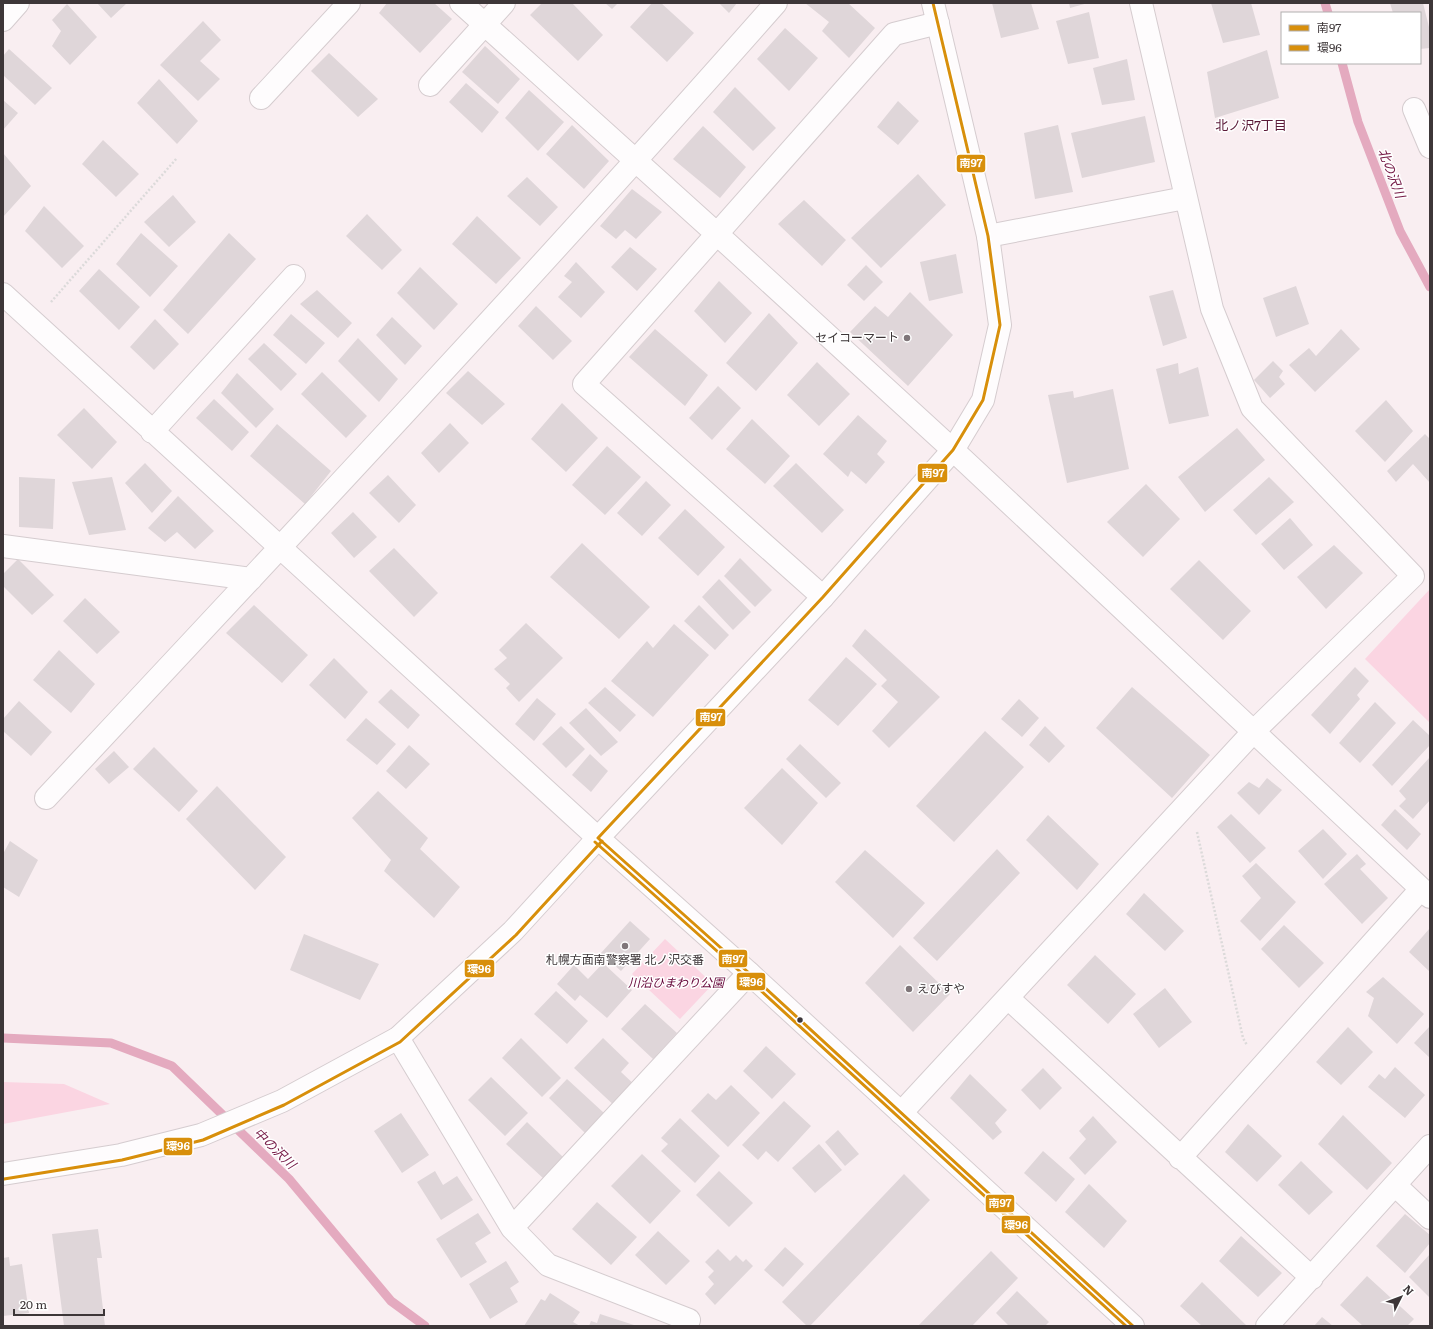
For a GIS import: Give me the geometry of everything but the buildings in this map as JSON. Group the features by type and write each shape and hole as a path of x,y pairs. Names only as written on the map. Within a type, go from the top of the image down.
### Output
{"street":[{"path":"3,20 18,3"},
{"path":"261,98 349,3"},
{"path":"461,3 953,450 1425,893 1259,1070 1180,1158"},
{"path":"430,85 504,3"},
{"path":"46,798 280,548 636,161 776,3"},
{"path":"901,1113 1254,731 1413,576 1252,408 1212,309 1185,198 1141,3"},
{"path":"3,1174 121,1155 201,1135 282,1101 398,1038 513,932 598,838 823,597 953,450 983,400 1000,325 988,236 935,13 894,34 584,384 823,597"},
{"path":"1414,109 1430,147"},
{"path":"988,236 1185,198"},
{"path":"152,432 294,276"},
{"path":"3,294 152,432 598,838 749,973 1133,1326"},
{"path":"3,546 251,579"},
{"path":"512,1228 749,973"},
{"path":"1008,998 1312,1278"},
{"path":"398,1038 512,1228 548,1266 689,1320"},
{"path":"1267,1326 1430,1146"},
{"path":"1395,1185 1430,1218"}],"path":[{"path":"33,322 177,158"},
{"path":"1190,800 1244,1038 1259,1070"}],"green space":[{"path":"1430,589 1430,723 1365,659"},
{"name":"川沿ひまわり公園","path":"665,939 713,984 680,1019 632,974"},
{"path":"3,1082 64,1084 110,1104 3,1124"}],"waterway":[{"name":"北の沢川","path":"1325,3 1328,12"},
{"name":"北の沢川","path":"1342,64 1358,122 1400,231 1430,287"},
{"name":"中の沢川","path":"3,1038 111,1043 172,1066 289,1179 391,1301 425,1326"}],"transit line":[{"name":"南97","path":"598,838 823,597 953,450 983,400 1000,325 988,236 933,3"},
{"name":"南97","path":"598,838 749,973 1133,1326"},
{"name":"環96","path":"4,1179 122,1160 203,1140 284,1105 400,1042 516,935 602,841"},
{"name":"環96","path":"595,842 746,977 1126,1326"}],"place":[{"name":"セイコーマート","path":"907,338"},
{"name":"札幌方面南警察署 北ノ沢交番","path":"625,946"},
{"name":"えびすや","path":"909,989"}],"district":[{"name":"北ノ沢7丁目","path":"1251,125"}]}
